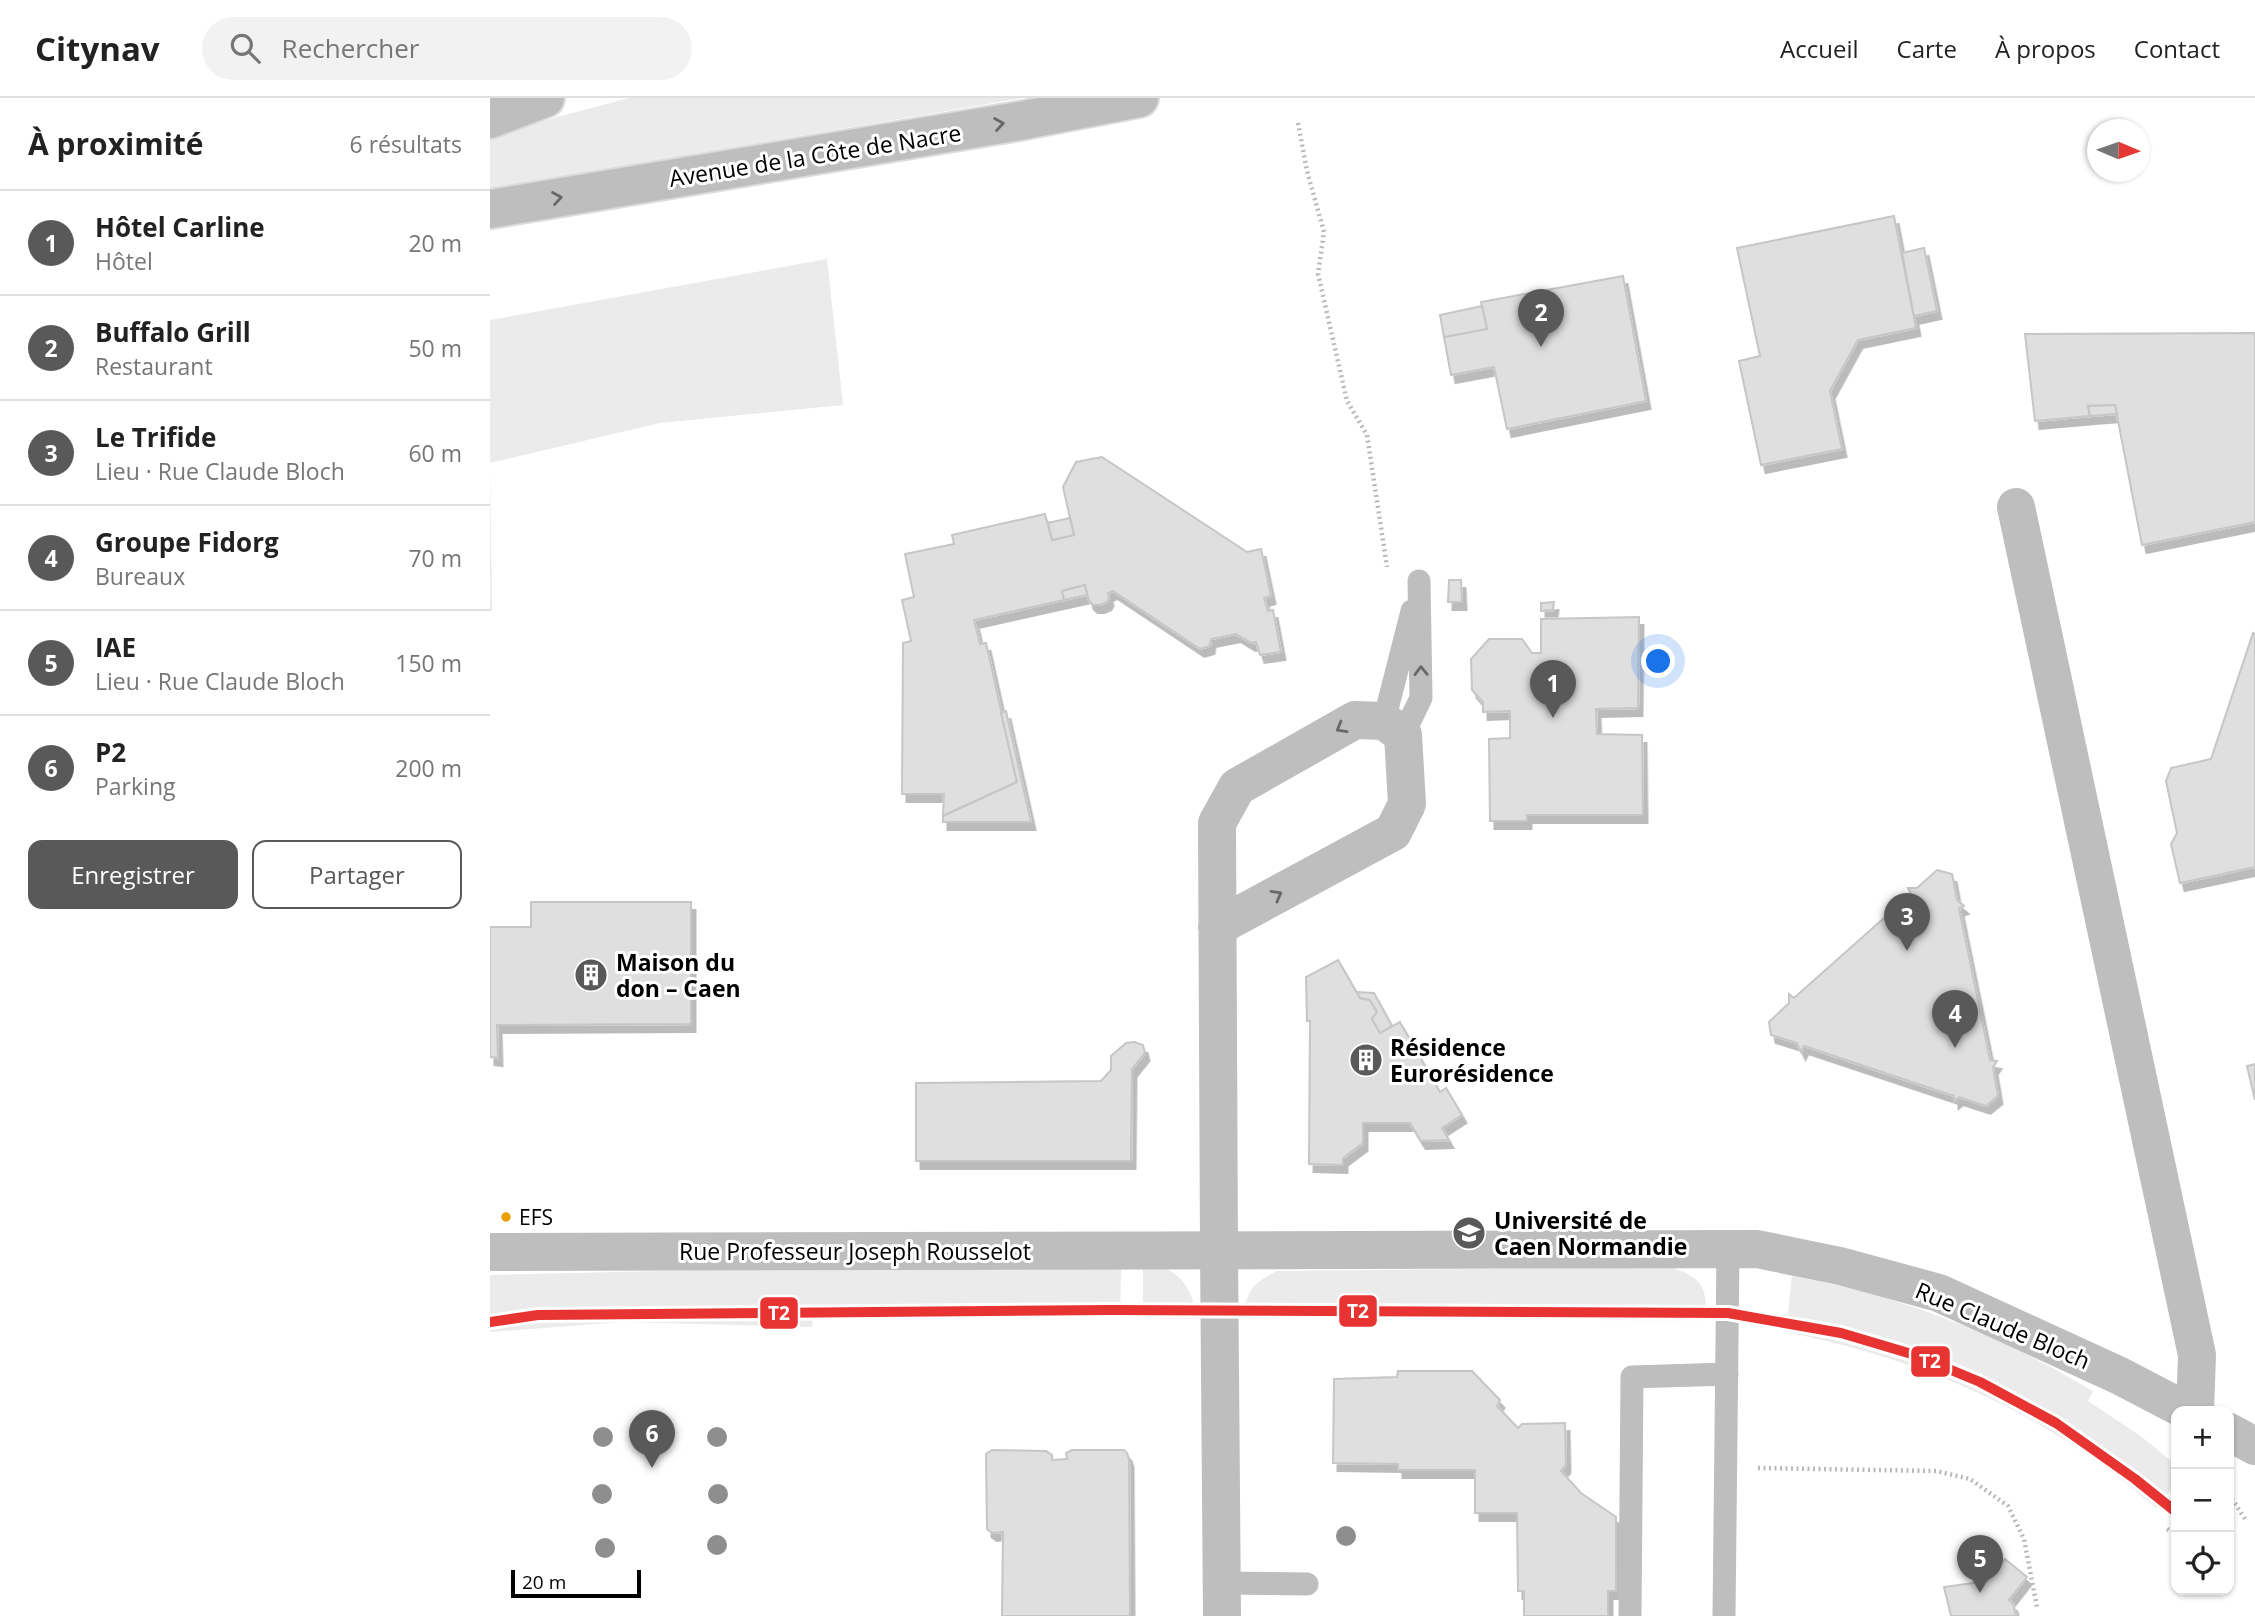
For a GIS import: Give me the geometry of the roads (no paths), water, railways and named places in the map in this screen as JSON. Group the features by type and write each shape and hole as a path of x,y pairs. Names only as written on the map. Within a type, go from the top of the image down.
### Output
{"street":[{"path":"490,120 545,98"},
{"name":"Avenue de la Côte de Nacre","path":"490,209 1019,121 1139,98"},
{"path":"2016,507 2197,1355 2195,1406"},
{"path":"1217,927 1393,832 1407,804 1393,728 1355,720 1237,787 1217,823 1217,927 1221,1600"},
{"name":"Rue Professeur Joseph Rousselot","path":"490,1252 1728,1249"},
{"name":"Rue Claude Bloch","path":"1728,1249 1757,1249 1840,1266 1939,1293 2120,1376 2177,1406"},
{"path":"2234,1435 2255,1446"}],"lane":[{"path":"1419,581 1421,698 1393,728 1419,581"},
{"path":"1724,1616 1728,1249"},
{"path":"1630,1616 1632,1377 1727,1374"},
{"path":"1221,1600 1307,1584"}],"place":[{"name":"Buffalo Grill","path":"1541,347"},
{"name":"Hôtel Carline","path":"1553,718"},
{"name":"Le Trifide","path":"1907,951"},
{"name":"Maison du don – Caen","path":"591,975"},
{"name":"Groupe Fidorg","path":"1955,1048"},
{"name":"Résidence Eurorésidence","path":"1366,1060"},
{"name":"EFS","path":"506,1217"},
{"name":"Université de Caen Normandie","path":"1469,1233"},
{"name":"P2","path":"652,1468"},
{"name":"IAE","path":"1980,1593"}]}
